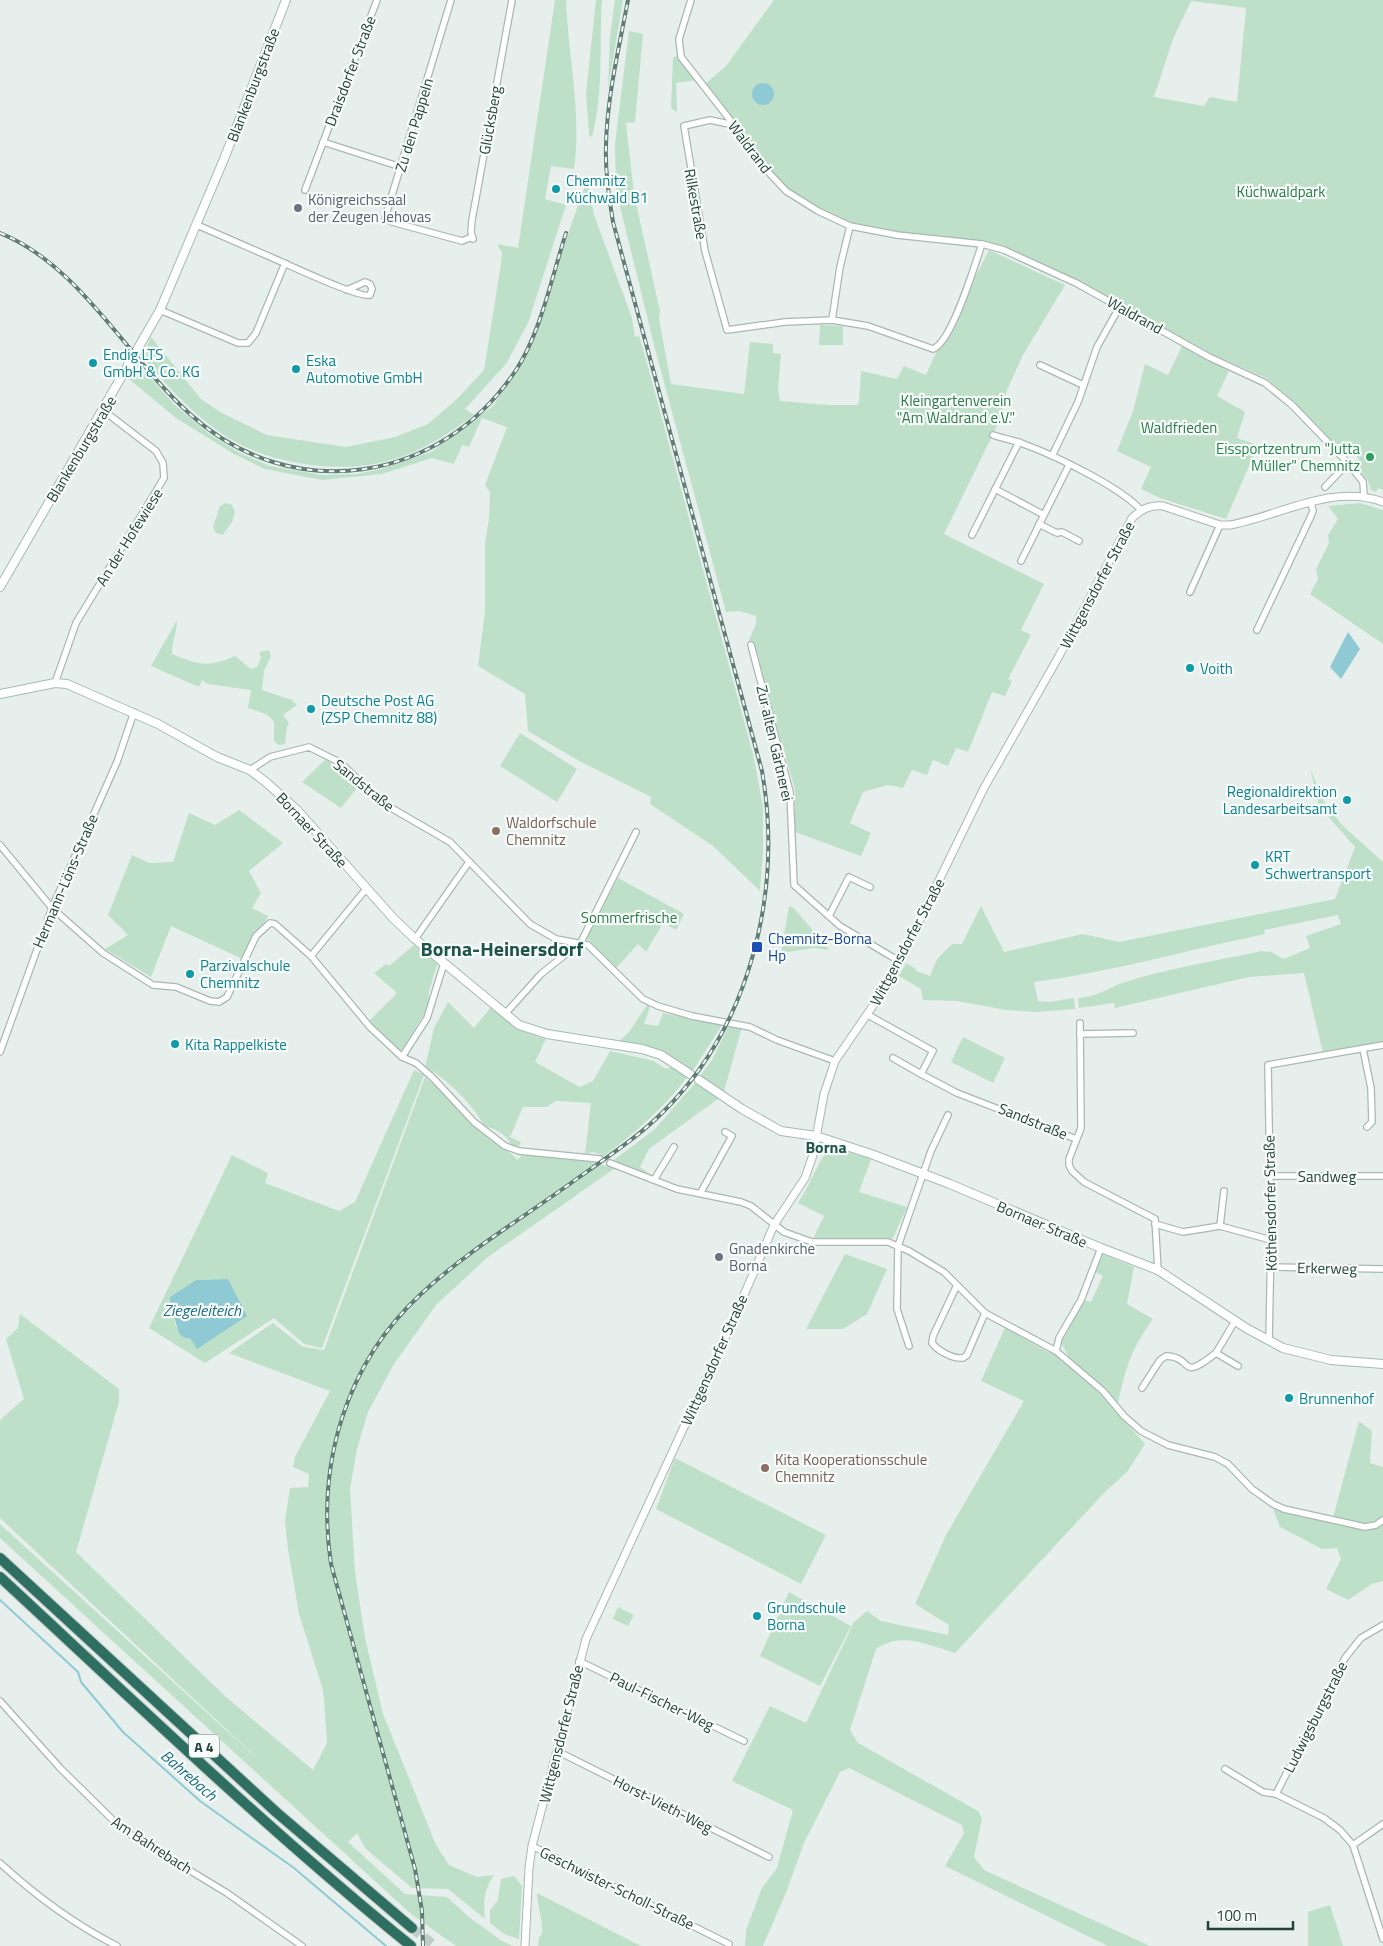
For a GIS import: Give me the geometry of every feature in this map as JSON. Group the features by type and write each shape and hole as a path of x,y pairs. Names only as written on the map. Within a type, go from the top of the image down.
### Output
{"highway":[{"name":"A 4","path":"0,1558 276,1812 412,1928"},
{"name":"A 4","path":"0,1577 262,1818 335,1883 411,1946"}],"main road":[{"name":"Blankenburgstraße","path":"0,587 104,411 160,310 197,225 286,0"},
{"name":"Bornaer Straße","path":"0,694 55,683 67,684 134,712 217,757 250,770 297,810 366,889 414,939 519,1025 547,1034 642,1049 661,1055 690,1074"},
{"name":"Bornaer Straße","path":"699,1080 772,1127 786,1133 816,1136 924,1174 1158,1270 1235,1321 1283,1348 1331,1360 1383,1364"}],"street":[{"name":"Draisdorfer Straße","path":"305,190 377,0"},
{"name":"Zu den Pappeln","path":"451,0 385,218 392,222 462,241 473,238"},
{"name":"Glücksberg","path":"473,238 472,220 512,0"},
{"name":"Waldrand","path":"691,0 679,39 681,57 734,125 760,163 786,191 818,211 850,226 897,236 982,244 1004,250 1120,306 1209,357 1265,383 1292,404 1348,463 1363,482 1364,497"},
{"name":"Rilkestraße","path":"734,125 710,120 684,126 705,251 727,330 785,322 832,320"},
{"name":"Draisdorfer Straße","path":"323,142 401,167"},
{"path":"197,225 347,290"},
{"path":"850,226 840,267 832,320 868,326 933,349 940,344 969,287 982,244"},
{"path":"160,310 238,343 248,343 254,337 285,263"},
{"path":"1052,456 1070,421 1097,347 1120,306"},
{"path":"1040,365 1083,385"},
{"name":"An der Hofewiese","path":"55,683 76,623 164,478 163,463 156,451 104,411"},
{"path":"993,434 1019,442 1052,456 1130,498 1141,510"},
{"path":"972,535 1019,442"},
{"path":"1325,487 1348,463"},
{"path":"1021,561 1069,465"},
{"path":"995,489 1044,515"},
{"name":"Wittgensdorfer Straße","path":"525,1946 532,1846 586,1638 732,1323 774,1225 805,1178 812,1161 824,1094 836,1061 868,1015 899,962 984,788 1059,656 1132,518 1141,510 1153,505 1163,506 1220,525 1243,523 1340,496 1364,497 1383,502"},
{"path":"1257,630 1311,516 1311,503"},
{"path":"1039,524 1056,533 1062,532 1079,541"},
{"path":"1190,592 1220,525"},
{"name":"Zur alten Gärtnerei","path":"751,645 790,792 794,885 840,926 899,962"},
{"name":"Hermann-Löns-Straße","path":"0,1052 52,908 117,762 134,712"},
{"name":"Sandstraße","path":"250,770 270,757 309,748 340,763 381,802 450,842 530,924 556,939 581,942 597,952 638,996 651,1003 692,1016 750,1027 777,1040 836,1061"},
{"path":"505,1014 537,979 581,942 636,832"},
{"path":"0,845 52,908 103,953 153,985 176,987 210,1002 219,1002 227,997 256,936 270,923 275,924 311,956 370,1027 402,1057 416,1063 433,1078 474,1122 505,1146 519,1151 600,1159"},
{"path":"414,939 469,862"},
{"path":"829,916 849,876 870,887"},
{"path":"311,956 366,889"},
{"path":"402,1057 427,1018 444,962"},
{"path":"868,1015 934,1051 921,1074"},
{"path":"1076,1139 1080,1128 1080,1024"},
{"path":"1080,1034 1133,1033"},
{"path":"1367,1127 1372,1122 1372,1097 1363,1049 1383,1045"},
{"name":"Köthensdorfer Straße","path":"1269,1341 1271,1240 1268,1065 1363,1049"},
{"name":"Sandstraße","path":"893,1058 957,1093 1076,1139 1069,1159 1072,1172 1084,1182 1155,1219 1155,1224 1183,1232 1220,1226 1271,1240"},
{"path":"909,1346 897,1309 898,1246 931,1151 948,1115"},
{"path":"702,1192 732,1136 725,1132"},
{"path":"654,1180 674,1147"},
{"path":"610,1163 677,1188 702,1192 751,1206 784,1232 812,1242 843,1244 874,1241 898,1246 944,1272 985,1313 1056,1351 1103,1391 1124,1416 1141,1431 1168,1445 1215,1457 1228,1464 1252,1489 1273,1504 1365,1527 1376,1525 1383,1520"},
{"name":"Sandweg","path":"1270,1176 1383,1176"},
{"path":"1220,1226 1224,1191"},
{"path":"1155,1224 1158,1270"},
{"path":"1056,1351 1059,1338 1080,1300 1101,1248"},
{"name":"Erkerweg","path":"1271,1267 1383,1268"},
{"path":"957,1285 933,1336 932,1344 958,1359 964,1358 968,1355 985,1313"},
{"path":"1142,1388 1160,1360 1166,1356 1171,1356 1190,1368 1195,1368 1216,1352 1235,1321"},
{"path":"1216,1352 1238,1366"},
{"name":"Ludwigsburgstraße","path":"1276,1794 1345,1658 1361,1638 1383,1625"},
{"name":"Paul-Fischer-Weg","path":"579,1661 744,1741"},
{"name":"Am Bahrebach","path":"0,1701 61,1769 123,1830 227,1893 302,1946"},
{"name":"Horst-Vieth-Weg","path":"557,1751 769,1857"},
{"path":"1225,1770 1263,1792 1276,1794 1324,1818 1340,1830 1354,1845 1383,1939"},
{"path":"1354,1845 1383,1824"},
{"name":"Geschwister-Scholl-Straße","path":"532,1846 729,1944"},
{"path":"0,1863 67,1917 88,1931 117,1946"}],"green space":[{"path":"555,0 566,0 576,106 574,169 551,166 545,199 566,205 528,323 506,364 465,409 474,415 432,443 412,453 370,465 348,467 298,463 267,456 230,439 199,416 142,357 151,337 201,399 222,413 267,435 346,447 395,437 428,424 457,399 484,370 501,264 502,253 498,244 518,248"},
{"path":"596,0 602,0 600,69 596,120 592,137 589,135 586,93"},
{"path":"615,0 623,0 608,89 610,37"},
{"name":"Küchwaldpark","path":"774,0 1383,0 1383,490 1378,488 1376,492 1371,490 1368,481 1354,464 1359,459 1351,449 1345,455 1294,402 1266,378 1214,355 1006,248 972,240 919,237 852,226 820,210 786,189 761,161 704,85 726,66","holes":["1191,1 1246,8 1237,102 1210,97 1204,106 1154,97 1173,39"]},
{"name":"Kleingartenverein \"Am Waldrand e.V.\"","path":"629,31 643,34 635,122 626,123 634,194 660,311 659,319 671,384 744,394 750,342 773,344 773,353 781,354 778,389 780,401 828,405 857,405 859,403 861,371 897,379 904,366 926,375 948,328 989,250 1065,285 1023,355 1007,390 1000,420 944,534 1044,584 1021,630 1031,635 1008,679 1012,681 1005,696 992,692 968,752 956,748 948,766 933,760 927,775 912,770 903,788 888,785 863,792 850,823 871,833 861,856 795,832 795,789 776,724 771,726 747,645 756,624 756,616 739,611 726,612 655,349 616,190 615,144"},
{"path":"676,56 697,80 676,83 677,112 671,108 673,58"},
{"path":"587,180 594,215 632,318 635,337 639,336 644,352 753,754 763,806 763,853 760,891 713,846 650,804 651,797 581,762 528,731 525,694 478,666 485,611 485,543 489,519 490,492 485,485 507,427 482,418 469,447 462,445 454,464 432,458 382,474 322,480 265,469 234,454 176,418 129,379 137,363 175,405 208,433 240,453 270,466 322,475 356,474 381,469 431,452 493,406 523,361"},
{"path":"820,325 843,326 843,345 819,345"},
{"name":"Waldfrieden","path":"1182,346 1229,371 1217,396 1245,412 1237,438 1258,445 1226,519 1160,498 1141,489 1151,467 1117,451 1133,411 1145,364 1168,375"},
{"path":"226,503 232,505 235,512 232,522 223,535 216,533 213,527 220,506"},
{"path":"1360,503 1383,510 1383,644 1310,594 1318,579 1316,569 1329,543 1328,535 1338,519 1328,506"},
{"path":"177,620 172,654 189,661 210,664 235,656 251,669 257,667 261,658 259,652 269,650 271,656 264,671 262,690 292,700 297,705 283,715 289,723 285,744 279,745 274,741 274,721 266,714 248,708 251,690 208,684 202,680 199,687 151,666"},
{"path":"520,733 577,769 557,802 500,766"},
{"path":"326,759 358,787 341,808 302,782"},
{"path":"1310,768 1323,800 1342,825 1383,862 1383,1042 1323,1053 1304,973 1249,977 1115,1008 1114,1003 1079,1008 1078,998 1091,996 1125,982 1158,973 1261,951 1271,952 1284,959 1310,948 1306,936 1341,924 1338,915 1264,930 1265,934 1121,967 1034,982 1038,1001 1049,1002 1074,998 1075,1009 1037,1012 1006,1010 957,1001 923,1000 921,989 899,976 906,963 916,969 916,971 930,976 937,959 952,944 962,944 981,906 1004,952 1083,934 1119,942 1335,899 1355,847 1319,806"},
{"path":"239,810 283,843 249,871 261,893 252,908 268,916 245,960 171,926 151,977 105,949 128,935 108,915 132,855 149,863 173,862 189,813 215,825"},
{"name":"Sommerfrische","path":"618,878 684,914 676,930 663,923 646,952 638,944 616,968 586,937"},
{"path":"789,906 794,908 829,950 814,948 781,953"},
{"path":"414,945 438,962 429,991 428,1007 403,1049 399,1051 368,1022 397,993 374,973 386,964 389,966"},
{"path":"448,1002 474,1028 491,1007 516,1027 546,1039 535,1062 580,1087 593,1081 610,1051 654,1061 666,1069 673,1066 688,1076 649,1119 604,1156 594,1152 585,1154 591,1103 556,1101 546,1107 523,1107 510,1137 521,1142 519,1146 511,1145 496,1130 484,1126 474,1110 458,1092 441,1077 425,1067 434,1028"},
{"path":"647,1005 650,1007 644,1024 658,1026 663,1013 722,1025 692,1072 661,1053 617,1043 629,1032"},
{"path":"729,1025 742,1027 723,1095 700,1076 712,1060"},
{"path":"963,1037 1005,1058 993,1083 951,1062"},
{"path":"414,1070 424,1075 322,1348 304,1344 274,1318 205,1363 149,1328 232,1155 266,1172 268,1174 265,1183 339,1211 355,1202","holes":["228,1279 191,1339 185,1337 177,1329 170,1297 196,1280"]},
{"path":"425,1077 518,1160 522,1154 587,1160 606,1166 655,1129 697,1081 722,1096 649,1149 640,1167 655,1178 621,1164 488,1257 436,1305 394,1364 368,1412 357,1449 350,1489 355,1572 365,1638 383,1714 436,1845 449,1865 477,1877 494,1875 485,1896 485,1919 448,1889 412,1888 366,1849 357,1833 348,1842 405,1894 447,1897 469,1917 502,1941 513,1946 456,1946 411,1914 0,1538 0,1524 272,1772 0,1518 0,1420 24,1399 6,1339 18,1328 20,1314 119,1389 119,1402 76,1552 226,1697 313,1770 327,1743 323,1690 299,1614 285,1521 290,1488 308,1487 309,1474 293,1467 295,1457 330,1391 229,1353 273,1323 303,1347 324,1350"},
{"path":"830,1147 871,1159 859,1192 907,1207 893,1238 813,1239 824,1216 798,1203"},
{"path":"1100,1253 1134,1267 1127,1304 1153,1319 1134,1349 1118,1403 1103,1391 1102,1396 1145,1444 1127,1472 1106,1491 955,1653 925,1643 905,1640 885,1644 876,1649 850,1730 858,1743 978,1811 982,1818 974,1857 984,1870 1150,1946 1108,1946 945,1866 964,1833 962,1825 849,1768 840,1772 804,1843 787,1890 763,1946 745,1946 746,1930 762,1888 777,1868 793,1810 732,1781 770,1706 806,1723 854,1622 867,1611 881,1621 948,1635 949,1625 915,1604 946,1535 1024,1401 981,1381 1005,1328 1048,1352 1056,1351 1072,1363 1061,1343 1084,1300 1091,1302 1103,1276 1094,1271"},
{"path":"845,1254 887,1269 867,1314 843,1329 806,1329"},
{"path":"1359,1421 1372,1431 1370,1463 1383,1467 1383,1581 1372,1584 1348,1600 1326,1589 1341,1559 1337,1548 1322,1549 1280,1527 1273,1509 1332,1521"},
{"path":"675,1458 826,1535 801,1584 656,1509"},
{"path":"789,1592 851,1626 820,1686 760,1656"},
{"path":"618,1607 634,1615 628,1626 613,1619"},
{"path":"514,1876 522,1886 519,1939 504,1934 490,1923 490,1910 498,1900 501,1879"},
{"path":"537,1893 641,1946 538,1946 542,1930"},
{"path":"1330,1905 1343,1946 1308,1946 1308,1912"}],"water":[{"path":"763,83 771,86 774,94 771,102 763,105 755,102 752,94 755,86"},
{"path":"1348,632 1360,649 1341,679 1330,667"},
{"name":"Ziegeleiteich","path":"228,1279 247,1316 197,1349 191,1339 183,1337 179,1333 171,1309 170,1297 196,1280"}],"waterway":[{"name":"Bahrebach","path":"0,1600 78,1672 81,1682 123,1732 200,1801 294,1868 386,1946"}],"tunnel":[{"path":"412,1928 435,1946"}],"railway":[{"path":"423,1946 422,1911 415,1869 331,1564 327,1527 328,1489 333,1453 342,1417 356,1383 373,1351 395,1321 421,1294 478,1248 632,1139 662,1113 693,1078 718,1040 738,998 753,954 763,909 768,862 767,816 762,771 613,222 606,164 607,127 614,72 628,0"},
{"path":"0,233 29,248 55,267 79,290 145,367 190,414 230,443 273,462 318,471 363,469 407,458 448,438 485,408 516,370 525,355 539,321 566,233"}],"place":[{"name":"Chemnitz Küchwald B1","path":"556,189"},
{"name":"Königreichssaal der Zeugen Jehovas","path":"298,208"},
{"name":"Endig LTS GmbH & Co. KG","path":"93,363"},
{"name":"Eska Automotive GmbH","path":"296,369"},
{"name":"Eissportzentrum \"Jutta Müller\" Chemnitz","path":"1370,457"},
{"name":"Voith","path":"1190,668"},
{"name":"Deutsche Post AG (ZSP Chemnitz 88)","path":"311,709"},
{"name":"Regionaldirektion Landesarbeitsamt","path":"1347,800"},
{"name":"Waldorfschule Chemnitz","path":"496,831"},
{"name":"KRT Schwertransport","path":"1255,865"},
{"name":"Chemnitz-Borna Hp","path":"757,947"},
{"name":"Parzivalschule Chemnitz","path":"190,974"},
{"name":"Kita Rappelkiste","path":"175,1044"},
{"name":"Gnadenkirche Borna","path":"719,1257"},
{"name":"Brunnenhof","path":"1289,1398"},
{"name":"Kita Kooperationsschule Chemnitz","path":"765,1468"},
{"name":"Grundschule Borna","path":"757,1616"}],"district":[{"name":"Borna-Heinersdorf","path":"502,948"},
{"name":"Borna","path":"826,1147"}]}
